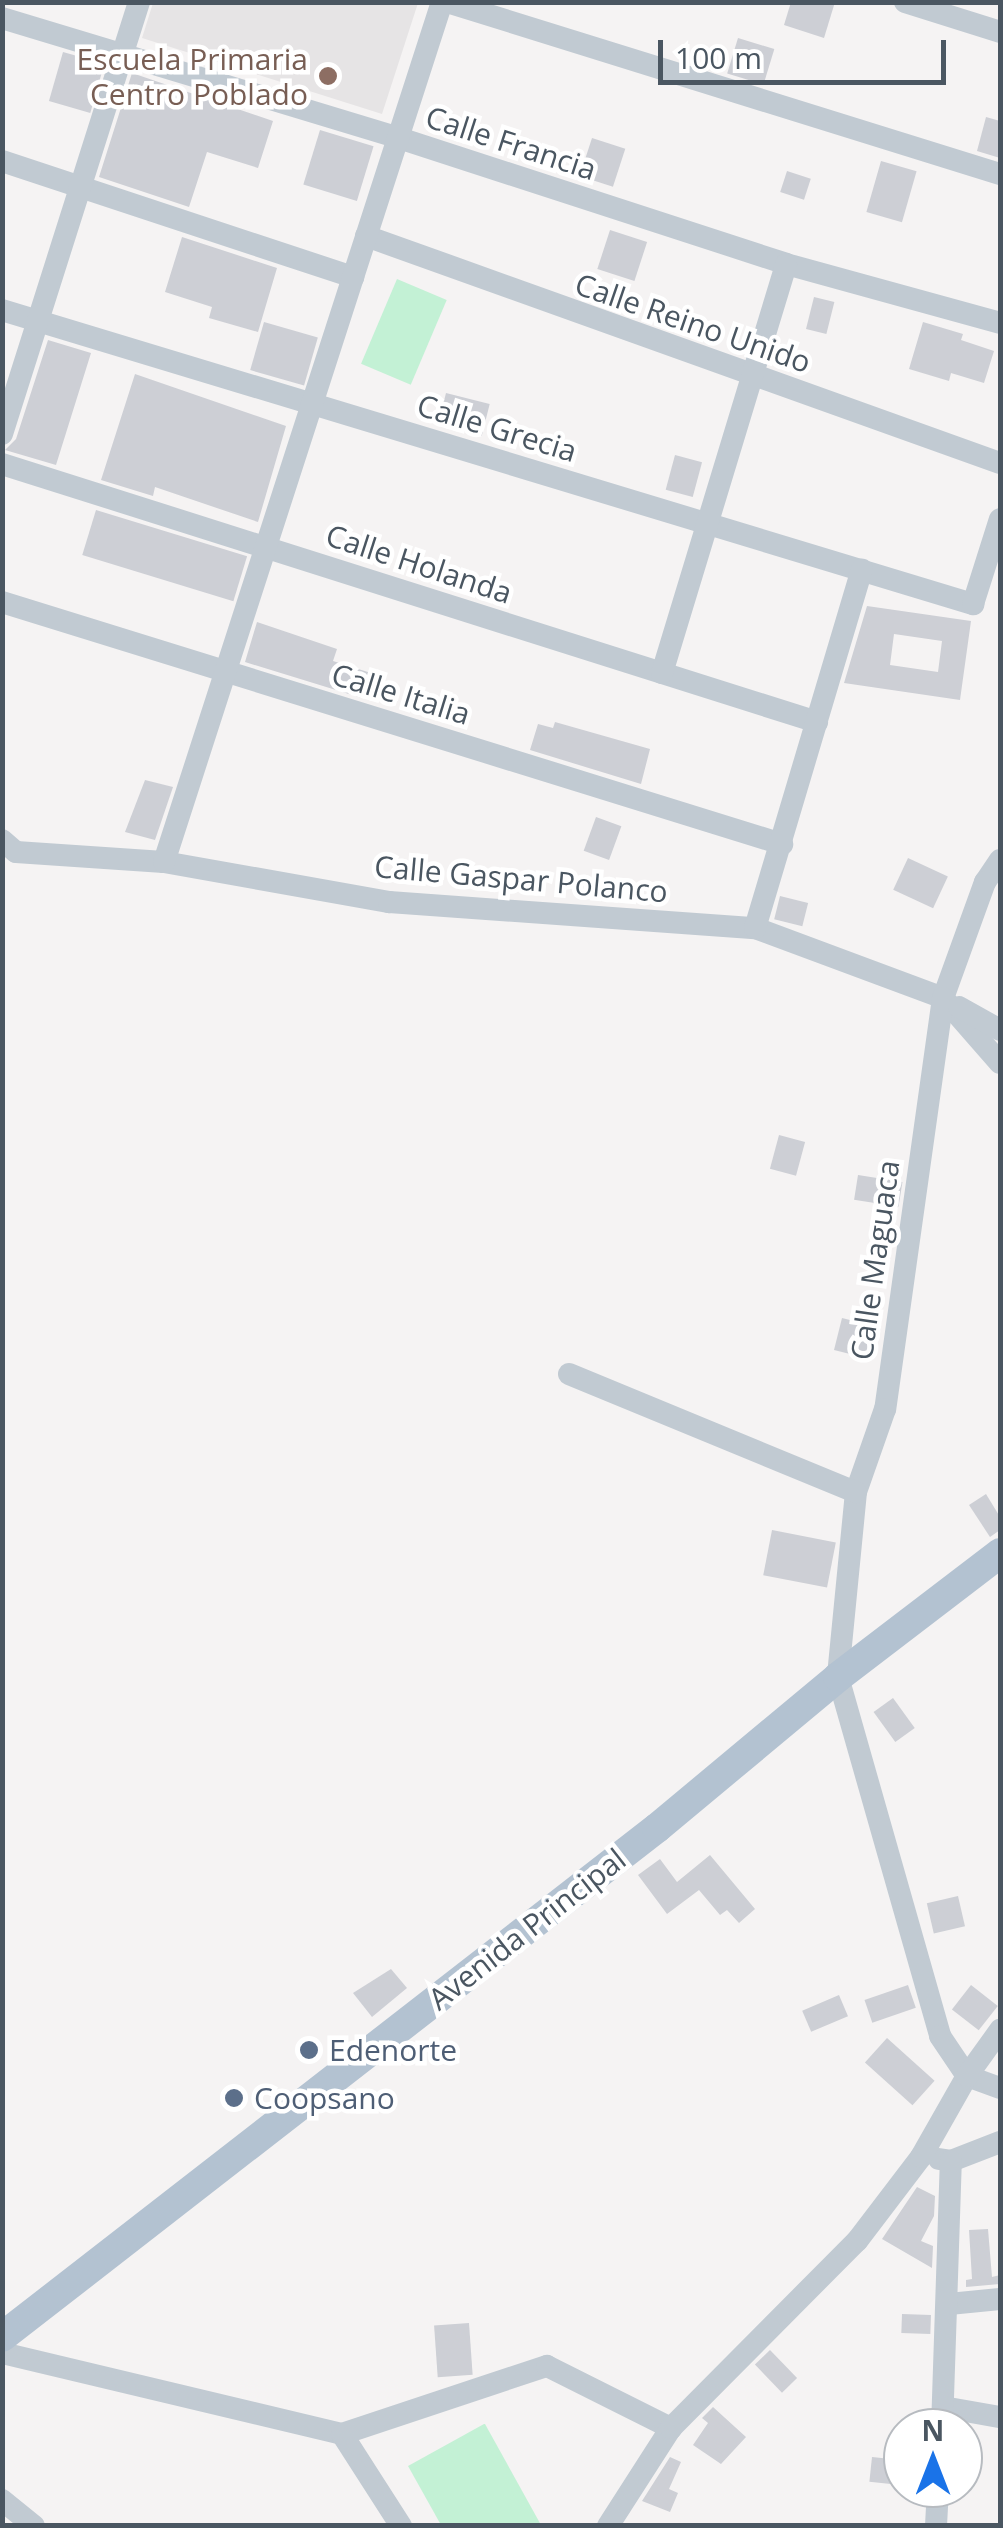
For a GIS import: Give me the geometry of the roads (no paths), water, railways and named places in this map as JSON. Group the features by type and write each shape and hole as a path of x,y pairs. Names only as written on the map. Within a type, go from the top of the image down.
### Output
{"main road":[{"name":"Avenida Principal","path":"2,2336 658,1828 838,1676 1000,1553"}],"street":[{"path":"2,434 139,2"},
{"path":"164,862 444,2 1000,174"},
{"path":"905,2 1000,32"},
{"name":"Calle Francia","path":"2,18 399,138 786,264 1000,324"},
{"path":"2,161 353,277"},
{"name":"Calle Reino Unido","path":"366,236 1000,463"},
{"path":"662,673 786,264"},
{"name":"Calle Grecia","path":"2,310 973,604 1000,519"},
{"name":"Calle Holanda","path":"2,464 817,722"},
{"path":"755,928 862,570"},
{"name":"Calle Italia","path":"2,602 782,844"},
{"name":"Calle Gaspar Polanco","path":"7,852 164,862 389,902 755,928 942,998 1000,1063"},
{"name":"Calle Maguaca","path":"838,1676 856,1492 885,1409 942,998 985,882 1000,860"},
{"path":"942,998 1000,1030"},
{"path":"569,1374 856,1492"},
{"path":"838,1676 940,2036 967,2076 1000,2088"},
{"path":"608,2526 671,2428 857,2241 921,2157 967,2076 1000,2030"},
{"path":"921,2157 951,2161 1000,2142"},
{"path":"943,2408 951,2161"},
{"path":"949,2304 1000,2299"},
{"path":"2,2353 342,2434 547,2366 671,2428"},
{"path":"342,2434 402,2526"},
{"path":"2,2500 34,2526"}],"place":[{"name":"Escuela Primaria Centro Poblado","path":"328,76"},
{"name":"Edenorte","path":"309,2050"},
{"name":"Coopsano","path":"234,2098"}]}
